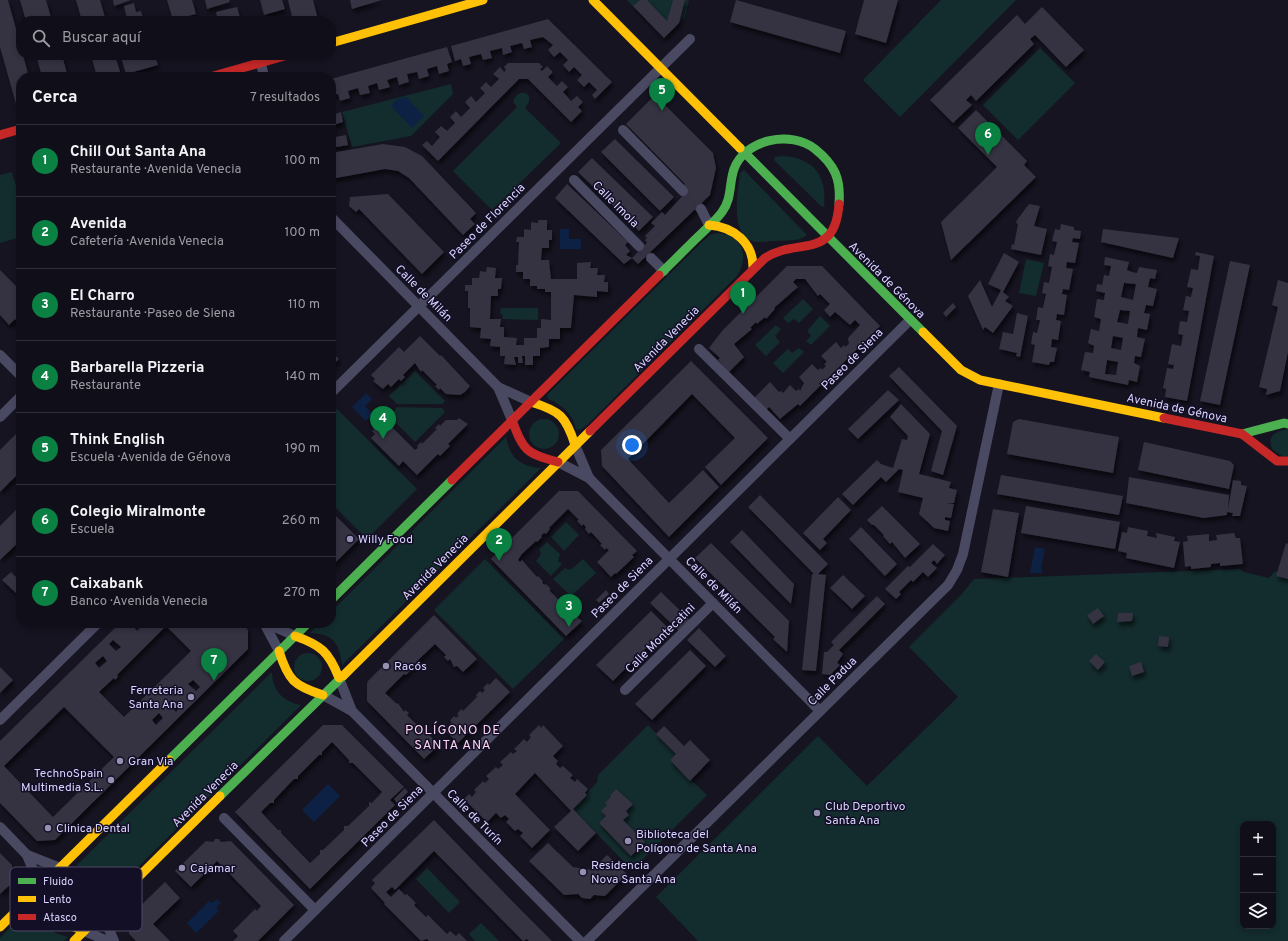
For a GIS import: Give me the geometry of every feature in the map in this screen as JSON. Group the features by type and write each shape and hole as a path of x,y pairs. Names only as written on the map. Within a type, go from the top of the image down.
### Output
{"street":[{"path":"336,42 483,0"},
{"name":"Avenida de Génova","path":"593,0 961,370 980,380 1242,434 1276,425 1288,424"},
{"name":"Paseo de Florencia","path":"336,388 690,39"},
{"path":"228,72 271,60"},
{"path":"261,63 263,72"},
{"path":"0,135 16,130"},
{"path":"623,130 683,191"},
{"path":"336,595 725,209 728,201 732,171 735,164 745,153 762,144 783,140 804,142 823,153 837,173 841,195 837,218 828,236"},
{"name":"Calle Imola","path":"574,180 639,246"},
{"path":"701,209 709,225"},
{"name":"Calle de Milán","path":"336,222 498,386 531,402"},
{"path":"709,225 726,227 741,238 751,252 753,269"},
{"name":"Avenida Venecia","path":"142,873 753,269 776,250 815,245 828,236"},
{"path":"651,258 664,270"},
{"name":"Paseo de Siena","path":"284,941 910,320"},
{"path":"699,349 790,439"},
{"path":"0,355 16,371"},
{"name":"Calle Padua","path":"587,941 943,590 957,570 963,554 999,384"},
{"name":"Calle de Milán","path":"498,386 512,420"},
{"path":"0,417 16,401"},
{"path":"531,402 556,410 568,423 575,445"},
{"path":"512,420 520,442 533,455 558,462"},
{"path":"1271,457 1266,448 1265,440 1268,432 1276,425"},
{"name":"Avenida de Génova","path":"1242,434 1277,461 1288,461"},
{"name":"Calle de Milán","path":"575,445 589,478"},
{"name":"Calle de Milán","path":"558,462 589,478 820,711"},
{"name":"Calle Montecatini","path":"625,690 713,603"},
{"path":"0,720 93,628"},
{"path":"268,628 279,651 286,674 294,684 299,688 322,695"},
{"path":"277,628 317,644 330,656 339,678"},
{"path":"61,867 303,628"},
{"name":"Calle de Turín","path":"339,678 352,711"},
{"name":"Calle de Turín","path":"322,695 352,711 580,941"},
{"path":"224,818 315,910"},
{"path":"0,827 28,855 58,867"},
{"path":"28,855 32,867"},
{"path":"0,927 10,917"},
{"path":"84,931 108,941"},
{"name":"Avenida Venecia","path":"74,941 84,931"},
{"path":"110,931 114,941"}],"green space":[{"path":"627,0 689,0 685,17 664,38"},
{"path":"941,0 1016,0 900,117 863,80"},
{"path":"1040,48 1075,83 1018,140 983,105"},
{"path":"451,84 453,94 411,136 352,147 342,112"},
{"path":"520,93 526,93 529,96 529,102 525,108 561,143 492,210 453,171 517,107 513,102 515,97"},
{"path":"783,156 803,160 816,171 821,178 823,186 824,207 821,206 775,161 774,157"},
{"path":"744,170 807,235 796,240 759,242 750,240 744,235 740,228 738,219 737,199 740,173"},
{"path":"12,172 16,186 16,238 0,243 0,175"},
{"path":"717,233 726,234 732,237 741,247 743,261 737,276 587,425 580,430 576,429 572,418 566,410 548,399 547,395 701,243 710,235"},
{"path":"1026,259 1044,263 1036,296 1019,293"},
{"path":"803,299 813,309 799,323 794,319 788,323 783,318"},
{"path":"501,308 538,308 538,320 503,319 502,314 500,313"},
{"path":"820,316 830,326 811,345 806,341 811,336 807,331"},
{"path":"776,325 781,329 775,336 780,342 766,356 755,345"},
{"path":"799,348 804,352 783,373 773,363 788,349 792,353"},
{"path":"415,371 445,401 442,404 397,404 389,396"},
{"path":"397,407 442,408 445,412 415,442 390,417"},
{"path":"337,409 417,489 367,539 336,508"},
{"path":"544,419 555,423 559,434 555,445 544,449 533,445 529,434 533,423"},
{"path":"1288,429 1288,456 1282,456 1273,450 1271,438 1279,431"},
{"path":"506,437 510,450 517,460 527,465 541,468 342,665 337,645 334,641 325,635 310,633 315,628 336,628 336,607"},
{"path":"566,522 579,535 564,551 551,537"},
{"path":"547,542 560,554 558,561 562,564 551,576 536,561 541,554 539,549"},
{"path":"485,559 564,639 513,689 434,610"},
{"path":"583,559 596,573 571,596 553,579 565,568 569,570 573,568"},
{"path":"1240,569 1244,572 1269,578 1275,571 1288,577 1288,941 698,941 656,897 818,736 867,786 958,697 909,647 961,595 974,579"},
{"path":"308,653 318,657 322,667 318,677 308,681 298,677 294,667 298,657"},
{"path":"272,672 274,685 280,694 289,701 301,705 138,867 76,866"},
{"path":"648,725 676,754 670,760 707,795 632,870 573,809 597,782 598,775"},
{"path":"427,868 460,902 449,913 416,879"},
{"path":"481,923 499,941 475,941 469,934"},
{"path":"10,928 10,931 52,931 68,937 64,941 0,941 0,938"}],"water":[{"path":"406,97 424,116 412,128 391,106 396,100"},
{"path":"560,229 569,229 569,239 581,239 581,249 560,249"},
{"path":"366,393 372,399 365,406 373,415 366,421 352,407"},
{"path":"1035,547 1045,549 1041,568 1043,573 1030,573"},
{"path":"328,784 340,796 314,822 302,810"},
{"path":"217,899 221,903 216,908 219,911 196,933 187,923 209,901 212,903"}],"building":[{"path":"0,0 8,0 16,29 16,60 24,60 28,72 16,72 16,104 0,47"},
{"path":"20,0 46,0 51,16 25,16"},
{"path":"76,0 100,0 105,16 81,16"},
{"path":"113,0 131,0 114,6"},
{"path":"167,0 192,0 196,14 188,16 172,16"},
{"path":"205,0 229,0 230,2 207,9"},
{"path":"260,0 282,0 285,9 264,15"},
{"path":"288,0 313,0 317,16 292,16"},
{"path":"350,0 382,0 352,9"},
{"path":"640,0 647,0 667,21 673,0 685,0 679,23 664,38 633,6"},
{"path":"736,0 846,31 840,53 730,22"},
{"path":"864,0 898,0 886,43 855,34"},
{"path":"134,3 136,12 141,11 142,16 126,16 124,6"},
{"path":"237,7 240,16 217,16 216,12"},
{"path":"1042,7 1084,50 1066,67 1035,35 1030,39 1034,44 976,101 971,95 966,100 972,105 953,123 930,100 1017,15 1025,24"},
{"path":"548,19 612,82 595,99 592,95 597,90 589,82 584,87 577,80 582,75 574,67 569,72 563,65 568,60 560,52 554,57 548,50 553,45 543,37 530,40 532,47 524,49 522,43 510,46 512,52 503,55 502,48 490,51 492,58 483,60 481,54 469,57 471,64 463,66 461,59 455,61 451,46"},
{"path":"447,47 452,62 447,64 449,71 439,74 437,66 427,69 429,76 419,79 417,72 407,74 409,82 399,85 397,77 387,80 390,87 379,90 377,83 368,86 370,93 360,95 358,88 348,91 350,98 340,101 338,94 336,94 336,78"},
{"path":"37,60 63,60 67,72 41,72"},
{"path":"92,60 116,60 120,72 96,72"},
{"path":"122,60 156,60 158,65 133,72 125,72"},
{"path":"508,63 539,63 543,67 540,69 542,71 547,66 553,72 548,77 557,86 562,81 568,87 563,92 571,101 577,96 583,102 578,107 582,111 571,122 528,79 519,79 438,161 422,145 427,141 432,146 440,137 435,132 441,126 447,131 455,123 450,117 456,111 461,117 470,108 465,102 471,96 476,102 485,93 480,88 486,82 491,87 499,79 493,74 500,67 504,72 506,70 504,67"},
{"path":"655,95 713,153 716,168 710,195 638,264 632,258 647,243 645,240 647,238 645,236 655,226 651,223 662,212 665,215 687,191 683,187 685,184 626,124"},
{"path":"976,110 1027,161 1024,165 1036,177 951,260 941,222 997,167 958,128"},
{"path":"341,112 343,122 336,124 336,114"},
{"path":"346,135 348,145 336,147 336,137"},
{"path":"615,139 674,197 660,211 601,152"},
{"path":"383,144 405,147 422,156 476,213 470,219 475,224 463,235 409,178 398,171 385,169 336,178 336,152"},
{"path":"592,158 653,217 639,231 578,172"},
{"path":"567,184 628,242 625,245 630,251 626,255 632,258 624,264 555,198"},
{"path":"388,194 444,252 422,274 359,209 356,212 349,206 350,197"},
{"path":"1029,204 1040,206 1034,226 1047,229 1041,255 1011,249 1012,244 1014,245 1018,224 1016,223 1017,220"},
{"path":"538,220 547,220 547,230 552,230 552,240 549,240 549,248 542,248 541,260 549,260 551,279 577,279 577,263 591,262 590,268 598,268 597,275 605,275 604,282 608,282 608,292 597,291 597,297 574,295 571,328 560,328 560,339 549,339 549,347 540,348 540,356 533,356 533,365 525,365 525,356 522,356 523,363 518,363 518,357 514,357 516,365 504,364 505,356 500,356 500,347 490,346 491,339 480,338 481,328 470,327 468,291 465,291 465,285 472,285 472,278 479,278 480,271 486,272 487,267 496,268 495,278 502,278 501,289 498,289 498,296 491,296 490,319 501,319 500,327 504,327 504,337 517,338 516,345 524,345 524,338 537,338 537,328 541,328 541,319 551,320 551,292 545,292 545,289 537,289 537,286 530,286 530,279 523,279 523,272 516,272 516,265 518,265 519,242 516,242 517,237 524,237 524,229 531,230 531,222 538,223"},
{"path":"1061,224 1074,227 1074,230 1081,231 1080,239 1073,238 1072,242 1079,243 1075,263 1067,262 1066,268 1073,269 1069,290 1063,289 1062,294 1067,295 1064,315 1057,314 1056,320 1061,321 1058,340 1052,339 1051,347 1057,348 1054,362 1050,362 1049,365 1032,362 1035,345 1031,344 1033,332 1037,333 1040,320 1036,320 1038,307 1043,308 1046,294 1042,293 1044,282 1049,283 1052,267 1048,266 1050,254 1054,255 1057,242 1052,241 1055,229 1060,230"},
{"path":"1103,229 1179,238 1173,258 1101,242"},
{"path":"1196,252 1214,256 1187,401 1165,397 1166,389 1163,388 1167,368 1173,369 1174,365 1168,364 1172,344 1181,346 1183,335 1178,334 1180,321 1187,322 1189,311 1183,310 1186,296 1191,297 1193,288 1187,287 1191,269 1198,270 1200,256 1195,255"},
{"path":"1004,253 1019,262 1003,292 1009,297 1005,301 1013,306 993,333 985,327 983,330 968,296 980,280 992,307 1001,290 988,284"},
{"path":"1105,257 1129,262 1127,270 1132,272 1137,273 1139,267 1157,270 1155,279 1150,278 1148,287 1157,289 1153,306 1146,305 1144,313 1150,314 1147,330 1138,328 1137,337 1145,339 1141,357 1135,356 1134,363 1140,366 1137,382 1129,380 1128,385 1089,377 1090,372 1081,370 1085,352 1093,353 1094,346 1088,343 1091,329 1099,331 1101,319 1094,317 1097,299 1104,300 1105,293 1096,291 1097,284 1102,285 1104,275 1109,276 1111,266 1104,265","holes":["1124,283 1136,284 1133,300 1121,297","1120,310 1130,311 1128,324 1117,322","1113,336 1123,338 1121,350 1111,348","1107,360 1118,362 1116,375 1105,374"]},
{"path":"1230,261 1250,265 1220,405 1200,401"},
{"path":"787,266 822,266 880,326 800,406 798,404 780,419 769,407 766,410 754,398 770,382 779,392 781,391 783,393 790,385 796,391 799,389 800,391 804,383 799,377 812,364 818,370 821,368 822,370 826,366 824,364 827,362 821,356 836,342 841,348 844,345 845,347 849,344 848,338 860,325 855,320 850,325 835,312 830,317 824,310 830,304 820,294 818,296 805,279 796,279 793,282 798,287 774,308 775,309 766,319 765,317 757,324 756,322 750,328 752,329 734,344 744,357 729,372 718,360 720,358 709,348 722,331"},
{"path":"0,270 16,286 16,320 15,319 9,325 0,315"},
{"path":"1278,280 1288,283 1288,352 1280,391 1266,395 1267,389 1259,387 1278,307 1272,305"},
{"path":"953,303 956,307 946,317 943,313"},
{"path":"1017,313 1028,316 1020,357 1016,356 1017,353 999,349 1003,332 1013,334"},
{"path":"420,336 440,356 441,355 470,386 465,392 460,395 446,394 440,388 439,390 435,386 437,385 422,370 421,372 415,363 403,375 405,377 401,381 399,379 391,387 388,384 383,389 373,381 375,379 371,375 399,347 404,352"},
{"path":"691,361 768,438 721,485 705,467 735,438 692,394 628,459 669,503 703,470 719,487 669,537 602,466 601,450"},
{"path":"899,367 957,426 943,475 931,471 942,431 889,376"},
{"path":"888,390 899,400 858,439 848,429"},
{"path":"901,404 930,434 919,474 951,482 949,488 957,490 954,503 946,503 954,504 951,518 945,517 945,520 950,521 948,531 934,528 919,514 923,498 898,492 903,470 899,469 886,482 881,477 853,505 842,494 877,460 881,464 893,468 902,439 907,440 908,436 890,417"},
{"path":"459,418 468,424 448,444 450,446 440,456 438,454 417,475 403,461 399,466 371,438 375,434 372,431 382,424 387,429 391,426 415,450 421,442 422,444 437,429 435,428 439,424 440,426 446,420 457,420"},
{"path":"1019,419 1119,437 1113,473 1007,454 1013,422"},
{"path":"16,434 16,476 0,492 0,450"},
{"path":"1144,442 1230,461 1234,465 1229,489 1138,470"},
{"path":"1001,475 1123,496 1119,515 997,494"},
{"path":"1129,477 1229,495 1228,510 1233,480 1241,481 1241,485 1247,486 1240,516 1232,516 1233,513 1227,512 1227,515 1204,518 1126,503"},
{"path":"559,491 578,491 637,551 632,555 634,557 611,577 597,562 609,550 606,548 605,550 600,545 602,544 591,532 589,534 585,529 586,527 583,524 582,526 577,521 579,520 568,509 549,528 550,529 546,534 544,533 537,542 536,541 522,554 518,560 520,562 522,560 537,577 538,576 543,581 542,582 544,585 546,584 551,589 549,590 561,602 563,600 568,605 566,607 569,610 571,608 576,613 574,615 582,621 566,636 491,559"},
{"path":"760,495 828,564 818,574 826,575 816,671 802,670 812,574 814,574 748,507"},
{"path":"838,497 851,510 823,539 827,543 820,550 803,533"},
{"path":"882,506 920,544 905,558 892,542 890,544 883,536 884,535 867,520"},
{"path":"1026,506 1120,522 1115,549 1021,533"},
{"path":"993,509 1019,513 1008,577 981,572"},
{"path":"16,510 16,545 0,560 0,526"},
{"path":"336,516 359,539 336,562"},
{"path":"861,527 897,564 885,576 849,539"},
{"path":"1128,527 1148,531 1147,536 1157,538 1156,533 1175,537 1174,541 1180,542 1174,568 1126,558 1127,553 1118,551 1122,532 1127,533"},
{"path":"742,530 794,584 791,604 730,542"},
{"path":"1234,533 1236,538 1240,538 1243,564 1220,566 1220,563 1211,564 1211,567 1191,569 1191,566 1185,567 1183,542 1188,541 1187,536 1209,534 1209,541 1217,540 1216,535"},
{"path":"711,543 789,621 787,652 773,639 775,637 695,558"},
{"path":"1286,543 1288,544 1288,579 1276,576"},
{"path":"933,544 945,555 937,564 934,560 931,563 937,568 928,577 923,572 913,582 911,580 899,592 901,594 896,599 885,589"},
{"path":"11,572 16,577 16,593 2,580"},
{"path":"843,575 865,596 852,609 830,588"},
{"path":"606,590 609,594 599,603 596,600"},
{"path":"661,592 690,620 679,631 650,603"},
{"path":"877,596 885,604 839,650 843,654 837,663 840,665 830,675 822,674 824,652 827,652 834,645 831,642"},
{"path":"1098,608 1104,616 1093,624 1087,615"},
{"path":"651,611 667,627 613,681 596,665"},
{"path":"1118,613 1133,613 1132,621 1117,622"},
{"path":"434,615 477,659 463,672 457,666 454,667 450,659 448,661 444,657 446,655 435,644 415,663 417,665 413,668 411,667 408,670 410,671 406,675 404,674 385,693 397,704 398,703 404,712 405,710 409,713 407,715 420,728 422,726 426,731 424,732 427,735 429,734 438,746 424,759 367,701 367,684 368,681"},
{"path":"115,628 134,628 137,631 140,628 164,628 117,675 118,677 115,680 114,678 99,692 124,717 191,651 168,628 246,628 248,630 248,649 55,840 37,841 0,803 0,741","holes":["113,640 121,647 116,651 109,644","103,656 107,661 99,668 95,663","215,658 222,666 218,670 210,663","193,680 200,687 196,691 188,684","172,700 180,707 176,712 168,704","64,707 114,757 53,817 4,766","159,713 163,718 156,725 152,720"]},
{"path":"699,628 726,656 715,667 687,640"},
{"path":"1159,636 1169,637 1168,647 1158,646"},
{"path":"690,650 706,666 652,720 635,704"},
{"path":"1096,654 1105,662 1098,670 1089,661"},
{"path":"1141,662 1144,672 1132,676 1129,666"},
{"path":"0,667 13,680 0,693"},
{"path":"496,678 510,692 458,743 444,730 452,722 450,721 454,716 456,718 459,715 457,714 461,709 463,711 477,697 476,695 480,691 482,693 485,690 483,688 488,683 489,685"},
{"path":"323,725 342,725 404,787 390,800 395,805 310,889 235,812","holes":["332,742 349,760 349,763 353,763 382,792 372,803 369,802 369,806 348,826 344,826 344,830 323,850 320,850 320,854 310,863 281,833 281,830 278,830 261,812 270,803 274,803 274,800 294,779 298,779 298,776 319,755 322,755 322,752"]},
{"path":"539,725 541,728 543,725 563,746 553,756 558,761 556,764 560,768 563,766 573,775 570,778 575,782 577,779 588,789 585,793 587,795 573,809 596,833 578,851 554,827 571,811 535,773 515,794 550,830 532,848 520,836 523,833 518,829 515,831 506,822 509,819 505,815 501,818 496,813 487,822 464,799 469,794 472,797 476,792 474,790 483,781 485,783 489,779 486,776 496,767 498,769 503,765 500,762 511,752 513,754 517,751 514,749 524,739 527,742 531,737 529,735"},
{"path":"664,726 684,746 690,740 710,760 690,781 670,760 676,754 656,734"},
{"path":"405,788 408,792 397,803 394,799"},
{"path":"616,789 633,804 626,811 629,815 623,820 645,842 631,856 599,823 606,816 601,811 607,805 605,803"},
{"path":"434,820 552,941 529,941 527,939 523,941 434,851 395,890 392,887 386,892 391,897 399,889 405,895 407,894 416,903 414,905 426,917 428,915 447,934 450,931 456,936 459,933 467,941 429,941 427,939 421,941 384,904 385,903 371,888 375,883 372,880"},
{"path":"215,839 219,839 221,842 231,841 294,905 258,941 233,941 238,936 233,931 255,909 257,911 261,906 217,861 191,887 175,871 206,841 213,842"},
{"name":"Residencia Nova Santa Ana","path":"548,843 573,867 592,870 607,855 627,874 605,896 594,895 590,899 582,898 578,894 564,895 529,861"},
{"path":"0,853 12,865 12,867 10,867 10,885 0,894"},
{"path":"165,882 180,898 153,924 170,941 136,941 129,934 129,931 142,931 142,904"}],"tunnel":[{"path":"683,191 701,209"},
{"path":"639,246 651,258"}],"traffic: fast":[{"path":"659,275 722,212 729,196 734,169 740,159 758,144 782,139 794,140 805,143 815,149 822,155 835,173 839,187 839,204"},
{"path":"740,148 923,332"},
{"path":"1242,434 1284,423 1288,424"},
{"path":"336,595 452,480"},
{"path":"169,760 303,628"},
{"path":"220,796 343,676"}],"traffic: slow":[{"path":"336,42 483,0"},
{"path":"593,0 740,148"},
{"path":"709,225 727,229 741,238 750,251 753,269"},
{"path":"923,332 961,370 980,380 1164,418"},
{"path":"531,402 549,408 560,416 565,421 575,445"},
{"path":"343,676 590,431"},
{"path":"295,636 318,646 332,662 339,678"},
{"path":"279,651 289,675 299,685 323,695"},
{"path":"61,867 169,760"},
{"path":"142,873 220,796"},
{"path":"0,927 10,917"},
{"path":"74,941 84,931"}],"traffic: jam":[{"path":"228,72 270,60"},
{"path":"0,135 16,130"},
{"path":"590,431 765,258 777,252 822,241 830,234 836,222 839,204"},
{"path":"452,480 659,275"},
{"path":"1164,418 1242,434 1277,461 1288,461"},
{"path":"512,420 523,445 528,450 539,456 558,462"}],"place":[{"name":"Think English","path":"662,111"},
{"name":"Colegio Miralmonte","path":"988,155"},
{"name":"Chill Out Santa Ana","path":"743,314"},
{"name":"Barbarella Pizzeria","path":"383,439"},
{"name":"Willy Food","path":"350,539"},
{"name":"Avenida","path":"499,561"},
{"name":"El Charro","path":"569,627"},
{"name":"Racós","path":"386,666"},
{"name":"Caixabank","path":"214,681"},
{"name":"Ferreteria Santa Ana","path":"191,697"},
{"name":"Gran Via","path":"120,761"},
{"name":"TechnoSpain Multimedia S.L.","path":"111,780"},
{"name":"Club Deportivo Santa Ana","path":"817,813"},
{"name":"Clinica Dental","path":"48,828"},
{"name":"Biblioteca del Polígono de Santa Ana","path":"628,841"},
{"name":"Cajamar","path":"182,868"},
{"name":"Residencia Nova Santa Ana","path":"583,872"}],"district":[{"name":"POLÍGONO DE SANTA ANA","path":"453,736"}]}
